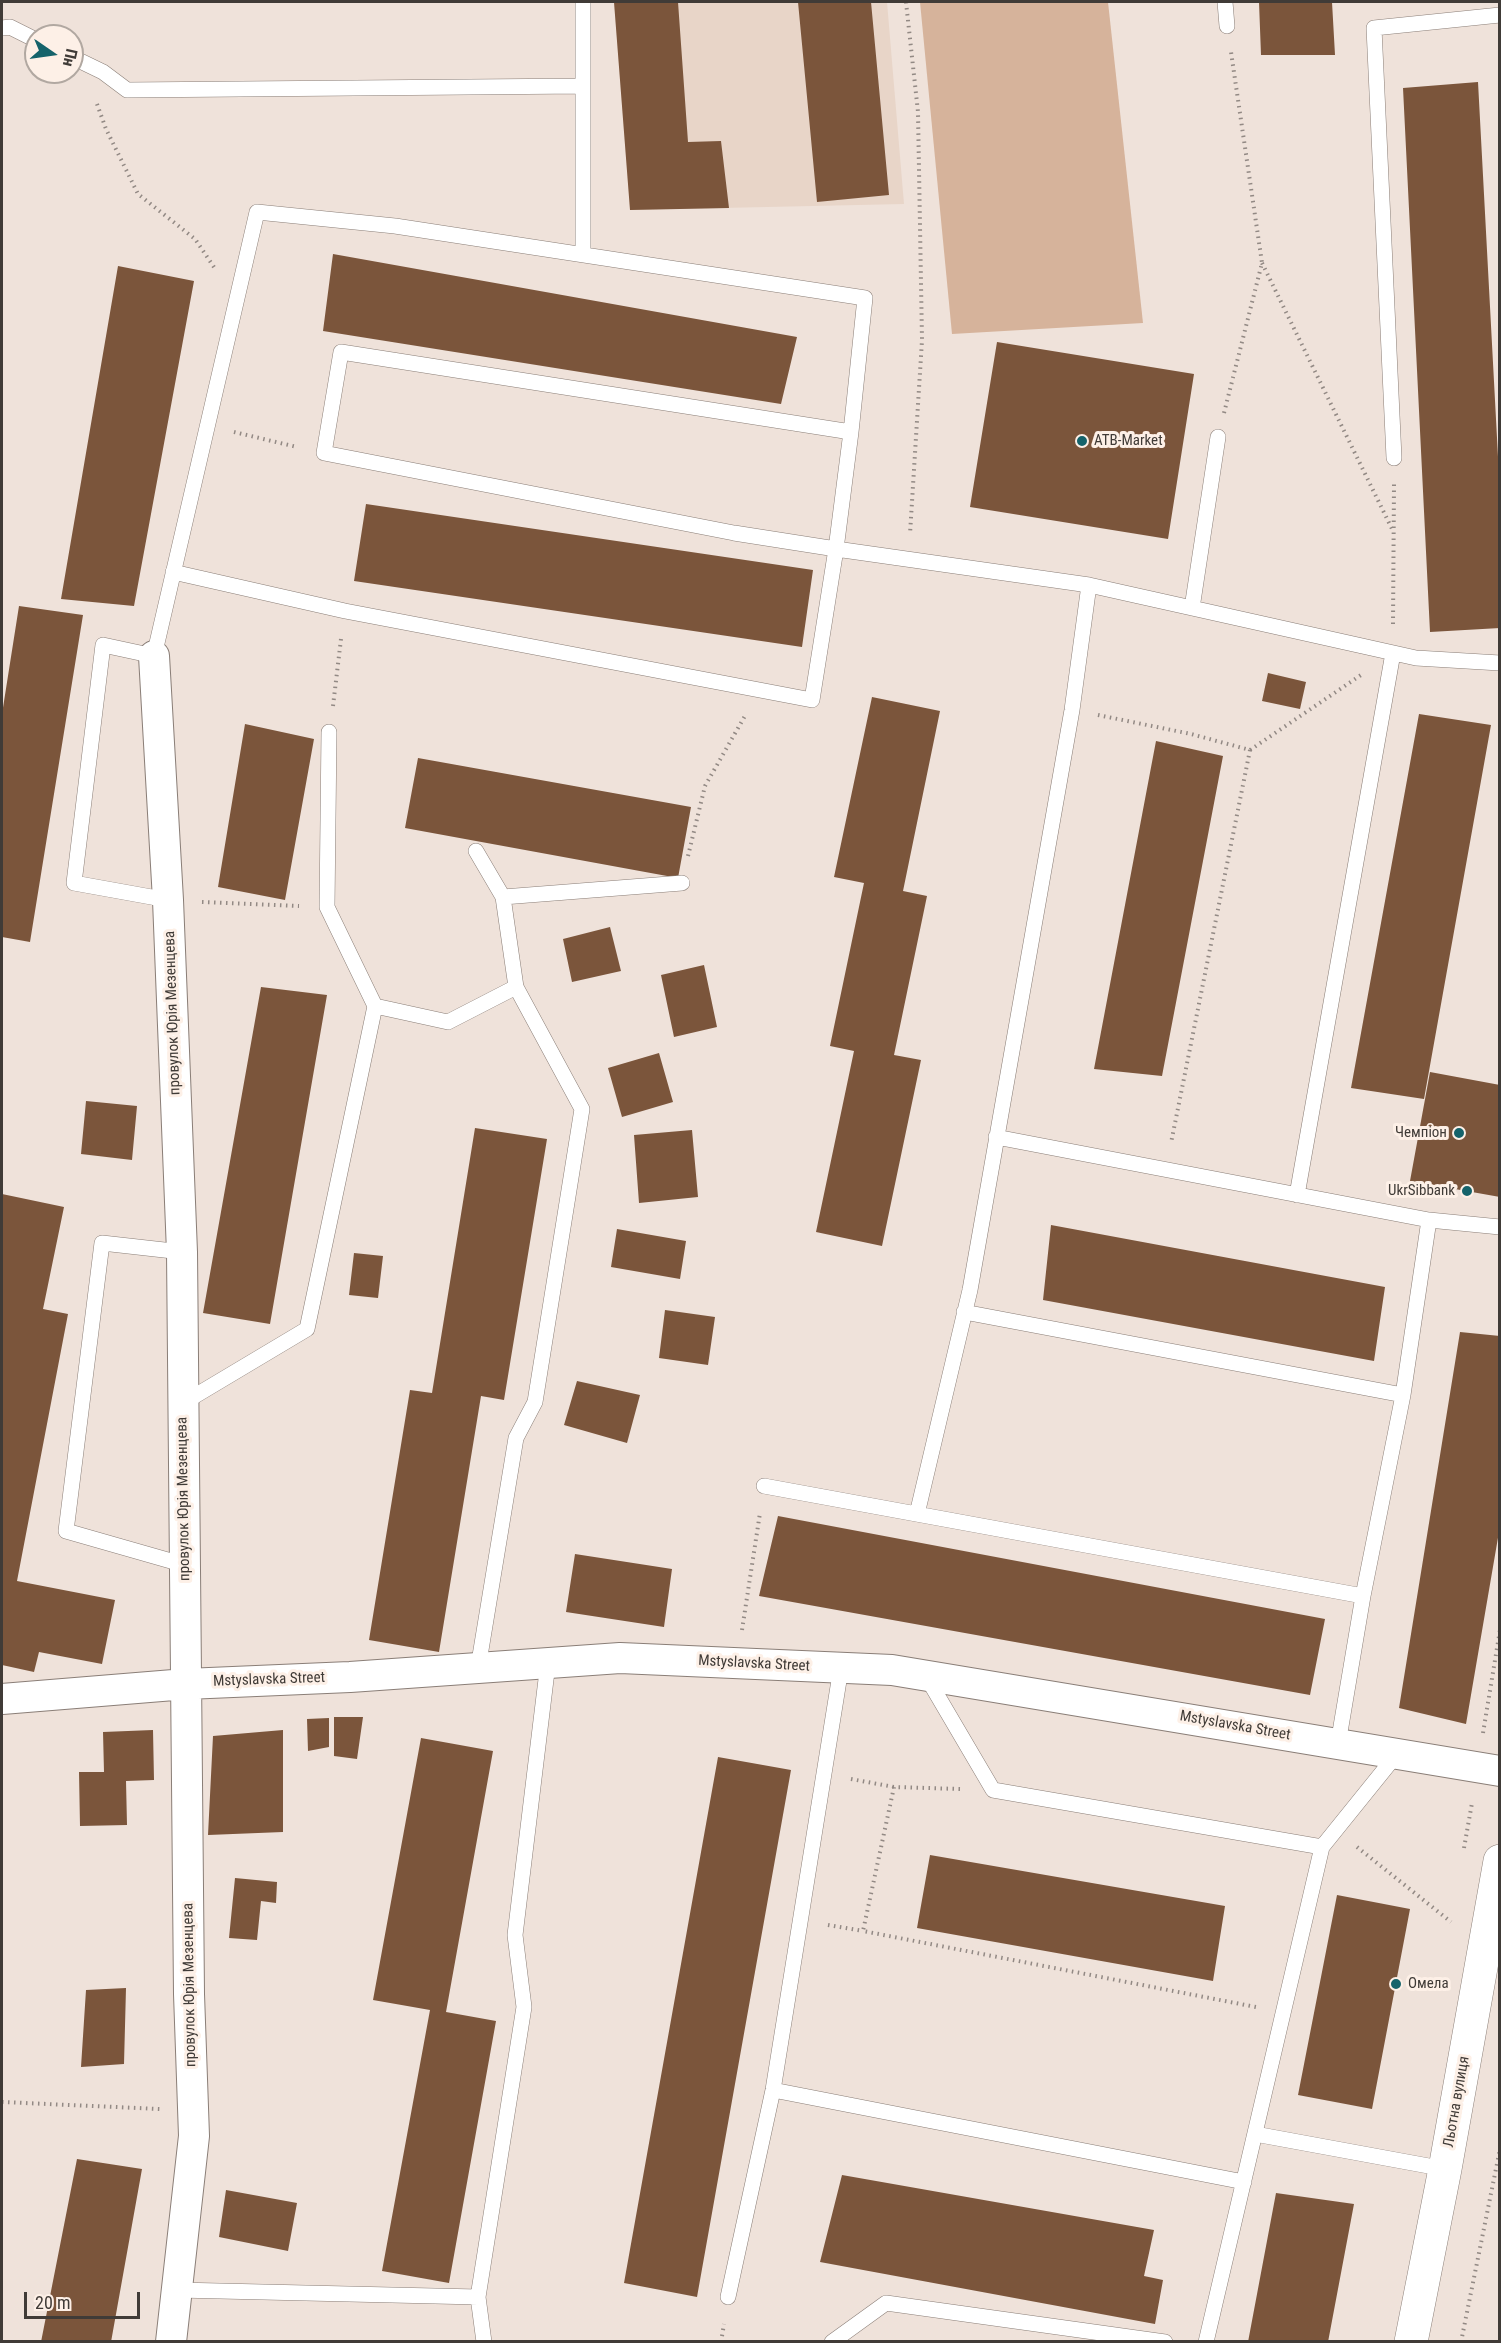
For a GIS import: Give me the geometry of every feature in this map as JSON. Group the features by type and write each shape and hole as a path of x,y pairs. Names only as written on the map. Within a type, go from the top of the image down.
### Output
{"street":[{"name":"провулок Юрія Мезенцева","path":"154,656 168,900 182,1252 189,1994 194,2111 194,2136 177,2289 177,2341"},
{"name":"Mstyslavska Street","path":"2,1704 186,1684 350,1677 620,1658 737,1663 892,1670 1500,1771"},
{"name":"Льотна вулиця","path":"1411,2342 1493,1940 1500,1861"}],"lane":[{"path":"583,2 583,255"},
{"path":"1225,2 1227,26"},
{"path":"1394,458 1374,28 1500,15"},
{"path":"2,28 10,27 24,34"},
{"path":"84,63 103,72 127,90 583,86"},
{"path":"168,900 74,883 103,645 154,656 173,572 256,212 395,226 865,298 836,549 812,700 345,611 173,572"},
{"path":"851,432 341,352 324,453 734,533 1089,585 1416,658 1500,663"},
{"path":"1192,608 1218,437"},
{"path":"917,1514 970,1290 1072,710 1089,585"},
{"path":"1297,1195 1393,653"},
{"path":"183,1403 307,1329 375,1006 327,907 329,732"},
{"path":"476,851 503,897 516,987 582,1109 535,1402 516,1438 478,1668"},
{"path":"503,897 682,883"},
{"path":"375,1006 448,1022 516,987"},
{"path":"996,1137 1429,1220 1500,1227"},
{"path":"1338,1744 1363,1596 1403,1395 1429,1220"},
{"path":"182,1252 102,1243 66,1531 185,1565"},
{"path":"964,1312 1403,1395"},
{"path":"764,1486 1363,1596"},
{"path":"484,2342 478,2297 524,2007 515,1935 548,1663"},
{"path":"729,2297 773,2090 841,1668"},
{"path":"926,1676 993,1790 1322,1847"},
{"path":"1206,2342 1322,1847 1397,1754"},
{"path":"773,2090 1244,2182"},
{"path":"1255,2134 1445,2169"},
{"path":"177,2289 478,2297"},
{"path":"831,2342 886,2303 1165,2342"}],"path":[{"path":"906,2 918,112 922,340 908,560"},
{"path":"1227,26 1262,262 1394,533"},
{"path":"84,78 138,194 195,240 236,299"},
{"path":"1218,437 1262,262"},
{"path":"207,426 324,453"},
{"path":"1166,1170 1250,750 1393,653 1394,458"},
{"path":"329,732 345,611"},
{"path":"682,883 705,786 760,690"},
{"path":"1127,721 1191,734 1250,750"},
{"path":"168,900 327,907"},
{"path":"737,1663 764,1486"},
{"path":"824,1773 894,1787 993,1790"},
{"path":"862,1931 894,1787"},
{"path":"1336,1829 1451,1922"},
{"path":"800,1921 1283,2012"},
{"path":"2,2102 194,2111"},
{"path":"1461,2342 1500,2150"}],"shaded area":[{"path":"614,2 887,2 904,204 630,210"},
{"path":"920,2 1108,2 1143,323 952,334"}],"building":[{"path":"614,2 678,2 688,142 721,141 729,208 630,210"},
{"path":"798,2 871,2 889,195 817,202"},
{"path":"1259,2 1332,2 1335,55 1261,55"},
{"path":"1478,82 1500,494 1500,628 1430,632 1403,88"},
{"path":"333,254 797,337 781,404 323,331"},
{"path":"118,266 194,281 134,606 61,599"},
{"name":"ATB-Market","path":"997,342 1194,374 1168,539 970,507"},
{"path":"366,504 813,570 802,647 354,581"},
{"path":"19,606 83,615 30,942 2,937 2,714"},
{"path":"1268,673 1306,682 1300,709 1262,701"},
{"path":"872,697 940,711 903,891 927,896 894,1055 921,1060 882,1246 816,1232 854,1051 830,1046 864,883 834,877"},
{"path":"1419,714 1491,725 1424,1099 1351,1088"},
{"path":"245,724 314,739 285,900 218,887"},
{"path":"1156,741 1223,756 1162,1076 1094,1069"},
{"path":"418,758 691,807 678,878 405,828"},
{"path":"610,927 621,971 572,982 563,939"},
{"path":"704,965 717,1027 674,1037 661,975"},
{"path":"261,987 327,995 270,1324 203,1313"},
{"path":"659,1053 673,1102 622,1117 608,1068"},
{"name":"Чемпіон","path":"1430,1072 1500,1085 1500,1197 1410,1181"},
{"path":"86,1101 137,1106 132,1160 81,1154"},
{"path":"475,1128 547,1139 504,1400 481,1396 439,1652 369,1640 410,1390 432,1393"},
{"path":"692,1130 698,1197 639,1203 634,1135"},
{"path":"2,1194 64,1207 43,1309 68,1314 17,1581 115,1600 102,1664 39,1652 34,1672 2,1665"},
{"path":"1051,1225 1385,1287 1374,1361 1043,1300"},
{"path":"617,1229 686,1241 680,1279 611,1267"},
{"path":"354,1253 383,1256 378,1298 349,1295"},
{"path":"665,1310 715,1317 708,1365 659,1358"},
{"path":"1460,1332 1500,1336 1500,1526 1466,1724 1399,1708"},
{"path":"577,1381 640,1395 627,1443 564,1425"},
{"path":"778,1516 1325,1619 1310,1695 759,1596"},
{"path":"575,1554 672,1569 664,1627 566,1612"},
{"path":"334,1717 363,1717 357,1759 334,1756"},
{"path":"329,1718 329,1747 308,1751 307,1719"},
{"path":"153,1730 154,1780 126,1781 127,1825 80,1826 79,1772 104,1772 103,1732"},
{"path":"283,1730 283,1832 208,1835 213,1736"},
{"path":"421,1738 493,1751 446,2012 496,2021 449,2283 382,2271 430,2010 373,2000"},
{"path":"718,1757 791,1770 697,2297 624,2283"},
{"path":"930,1855 1225,1906 1213,1981 917,1928"},
{"path":"235,1878 277,1882 276,1903 261,1901 257,1940 229,1938"},
{"path":"1337,1895 1410,1909 1372,2109 1298,2095"},
{"path":"126,1988 124,2064 81,2067 86,1990"},
{"path":"77,2159 142,2169 111,2342 41,2342"},
{"path":"842,2175 1154,2230 1144,2276 1163,2280 1155,2324 820,2262"},
{"path":"226,2190 297,2203 288,2251 219,2237"},
{"path":"1276,2193 1354,2204 1328,2342 1248,2342"}],"place":[{"name":"ATB-Market","path":"1082,441"},
{"name":"Чемпіон","path":"1459,1133"},
{"name":"UkrSibbank","path":"1467,1191"},
{"name":"Омела","path":"1396,1984"}]}
